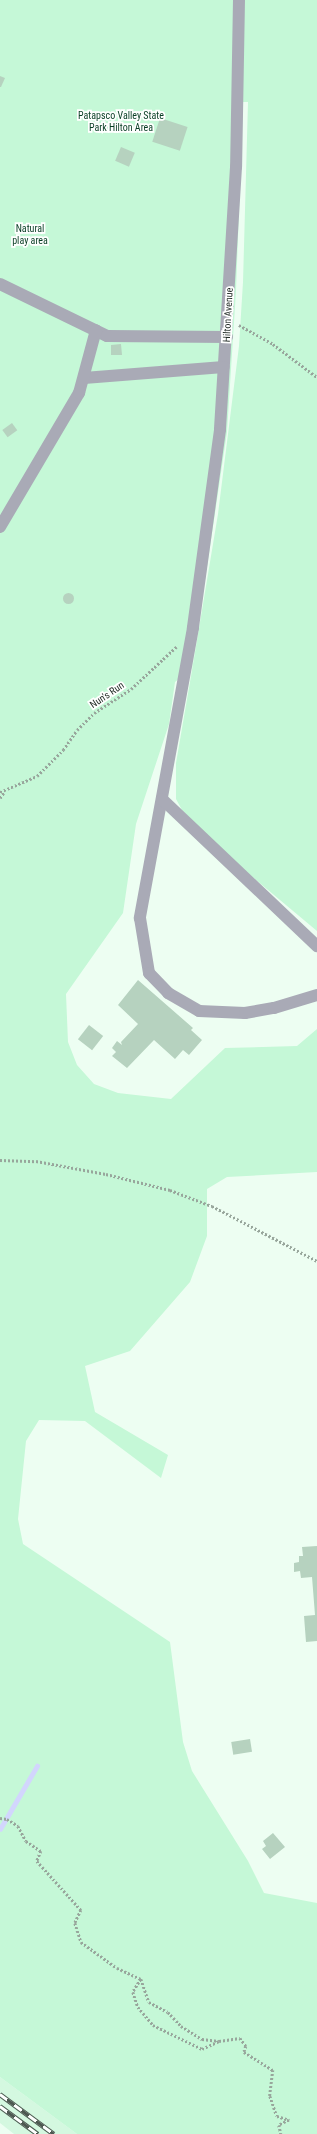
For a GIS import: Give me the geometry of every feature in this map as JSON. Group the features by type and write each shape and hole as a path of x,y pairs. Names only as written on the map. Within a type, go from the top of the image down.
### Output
{"street":[{"name":"Hilton Avenue","path":"239,0 239,60 228,319 220,430 193,628 162,798 152,841 140,918 149,973 168,993 199,1011 227,1013 274,1008 317,995"},
{"path":"0,284 107,336 124,338 227,337"},
{"path":"0,527 80,393 96,330"},
{"path":"84,378 224,367"},
{"path":"162,798 317,946"}],"path":[{"path":"228,319 273,344 317,377"},
{"name":"Nun's Run","path":"0,792 5,792 37,776 63,750 94,713 131,689 176,647 189,649"},
{"path":"0,798 5,792"},
{"path":"0,1160 36,1161 106,1174 170,1190 212,1206 317,1261"},
{"path":"0,1818 6,1819 18,1826 26,1841 41,1851 37,1861 81,1910 75,1923 81,1942 117,1968 141,1979 149,2002 168,2012 181,2026 202,2039 219,2041 240,2038 246,2046 244,2052 273,2070 270,2096 277,2116 290,2120 279,2124 281,2134"},
{"path":"141,1979 133,1992 138,2007 153,2025 202,2049 219,2041"}],"shaded area":[{"path":"0,2077 77,2134 14,2134 0,2123"}],"green space":[{"path":"0,0 317,0 317,931 231,859 182,810 176,799 176,763 218,514 239,346 243,282 248,102 243,102 236,291 227,432 192,668 175,682 169,724 136,824 123,913 66,994 68,1042 77,1065 94,1084 118,1093 171,1099 225,1048 297,1046 317,1029 317,1172 227,1177 207,1189 207,1236 190,1282 130,1351 85,1366 95,1412 168,1455 161,1478 85,1421 39,1420 26,1441 18,1519 23,1544 170,1642 183,1742 192,1771 248,1861 264,1893 317,1903 317,2134 77,2134 0,2077"}],"building":[{"path":"0,76 5,78 1,87 0,87"},
{"path":"160,118 188,127 180,151 152,142"},
{"path":"121,147 135,153 129,167 115,161"},
{"path":"121,344 122,355 111,355 111,345"},
{"path":"12,423 17,430 8,437 2,430"},
{"path":"68,592 72,594 74,598 72,602 68,604 64,602 62,598 64,594"},
{"path":"138,980 193,1028 191,1030 202,1040 189,1055 183,1050 175,1059 154,1040 127,1068 112,1056 116,1052 112,1048 117,1041 122,1045 121,1042 138,1024 118,1005"},
{"path":"89,1025 103,1036 92,1050 78,1039"},
{"path":"317,1546 317,1641 306,1642 304,1616 315,1615 312,1577 301,1578 300,1571 294,1572 294,1563 299,1562 299,1556 303,1556 302,1547"},
{"path":"250,1739 252,1752 233,1755 231,1742"},
{"path":"273,1833 285,1847 270,1859 262,1849 266,1846 263,1841"}],"waterway":[{"path":"0,1829 37,1766"}],"railway":[{"path":"0,2094 54,2134"},
{"path":"0,2106 38,2134"}],"park label":[{"name":"Patapsco Valley State Park Hilton Area","path":"121,120"},
{"name":"Natural play area","path":"30,234"}]}
